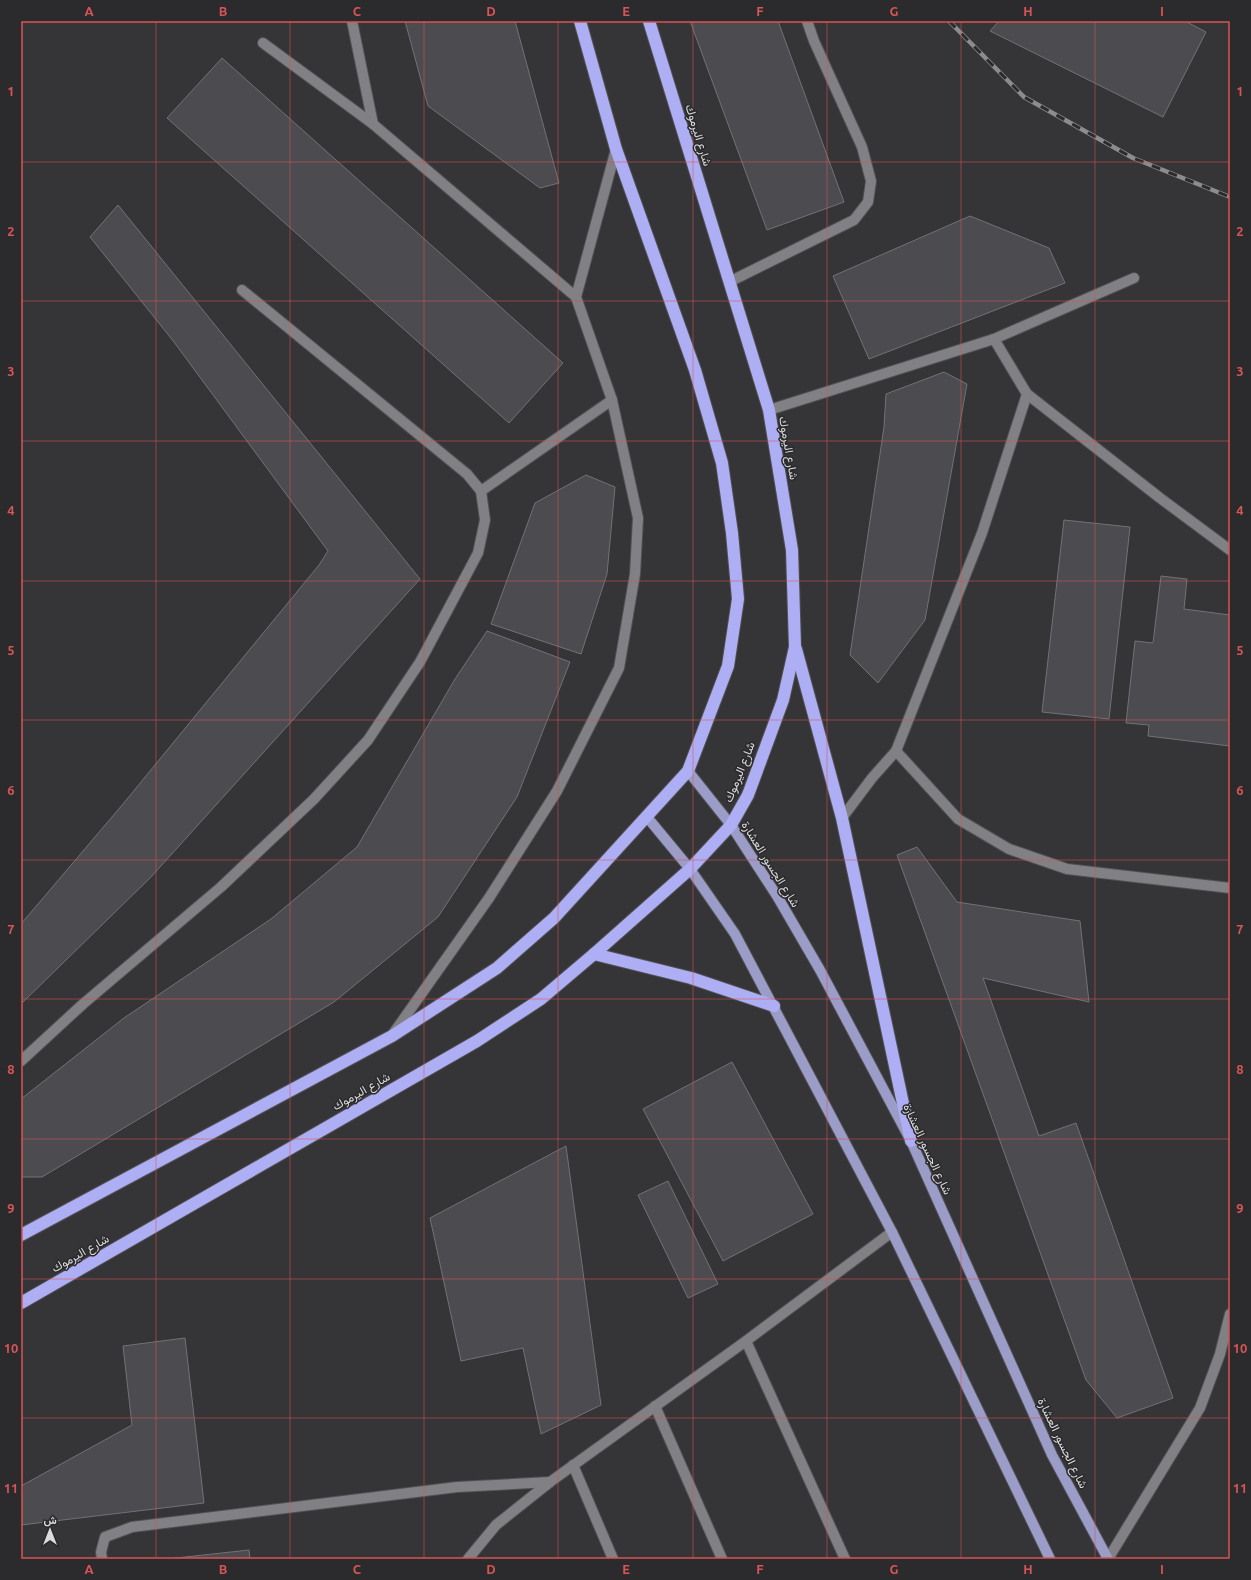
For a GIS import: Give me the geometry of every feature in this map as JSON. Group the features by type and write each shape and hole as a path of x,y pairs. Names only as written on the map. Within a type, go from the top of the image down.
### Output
{"highway":[{"path":"21,1235 392,1036 497,968 554,918 688,771 728,666 738,598 732,533 722,463 695,370 616,149 580,21"},
{"name":"شارع اليرموك","path":"21,1303 476,1040 541,999 690,869 731,825 748,794 783,700 795,647 792,550 769,410 649,21"},
{"path":"795,647 842,818 911,1140"},
{"path":"594,954 691,978 774,1006"}],"main road":[{"name":"شارع الجسور العشارة","path":"688,771 731,825 777,896 820,970 911,1140 1052,1455 1108,1559"},
{"path":"647,817 690,869 735,934 892,1232 1050,1559"}],"lane":[{"path":"352,21 373,124"},
{"path":"729,282 854,220 868,202 871,180 862,147 814,41 807,21"},
{"path":"263,43 373,124 576,297 612,400 638,518 635,574 619,668 557,791 489,898 392,1036"},
{"path":"576,297 616,149"},
{"path":"769,410 994,339 1134,278"},
{"path":"21,1061 83,1004 221,887 314,799 368,740 420,662 478,553 485,520 481,491 467,474 242,290"},
{"path":"994,339 1027,394 1160,498 1230,550"},
{"path":"842,818 872,778 896,751 982,533 1027,394"},
{"path":"481,491 612,400"},
{"path":"896,751 958,819 1009,849 1067,869 1230,888"},
{"path":"468,1559 496,1525 550,1482 746,1341 892,1232"},
{"path":"1108,1559 1200,1408 1220,1354 1230,1314"},
{"path":"746,1341 846,1559"},
{"path":"654,1406 722,1559"},
{"path":"573,1465 614,1559"},
{"path":"102,1559 101,1552 106,1537 132,1527 457,1487 550,1482"}],"building":[{"path":"405,21 515,21 559,183 540,188 428,106"},
{"path":"690,21 778,21 844,202 767,230"},
{"path":"999,21 1185,21 1206,32 1163,117 990,31"},
{"path":"222,58 563,363 509,423 167,118"},
{"path":"118,205 420,579 151,877 21,1004 21,924 123,804 319,565 328,551 174,342 90,237"},
{"path":"970,216 1049,248 1065,283 869,359 833,276"},
{"path":"944,372 967,384 925,620 878,683 850,655 884,427 886,394"},
{"path":"586,475 615,487 607,574 581,654 491,624 535,503"},
{"path":"1064,520 1130,527 1109,719 1042,712"},
{"path":"1161,576 1187,579 1184,609 1230,615 1230,746 1148,736 1149,725 1126,723 1135,641 1153,643"},
{"path":"487,631 570,662 517,797 438,917 334,1002 42,1177 21,1177 21,1099 124,1018 271,919 357,847 455,679"},
{"path":"917,847 957,902 1080,921 1089,1002 983,978 1039,1136 1076,1123 1173,1398 1117,1418 1086,1380 897,855"},
{"path":"732,1062 813,1214 723,1261 643,1109"},
{"path":"566,1146 601,1405 541,1434 523,1348 461,1361 430,1218"},
{"path":"668,1181 718,1284 688,1298 638,1195"},
{"path":"185,1338 204,1503 21,1525 21,1486 132,1425 123,1346"},
{"path":"249,1550 250,1559 167,1559"}],"railway":[{"path":"949,21 1024,97 1133,158 1230,197"}]}
